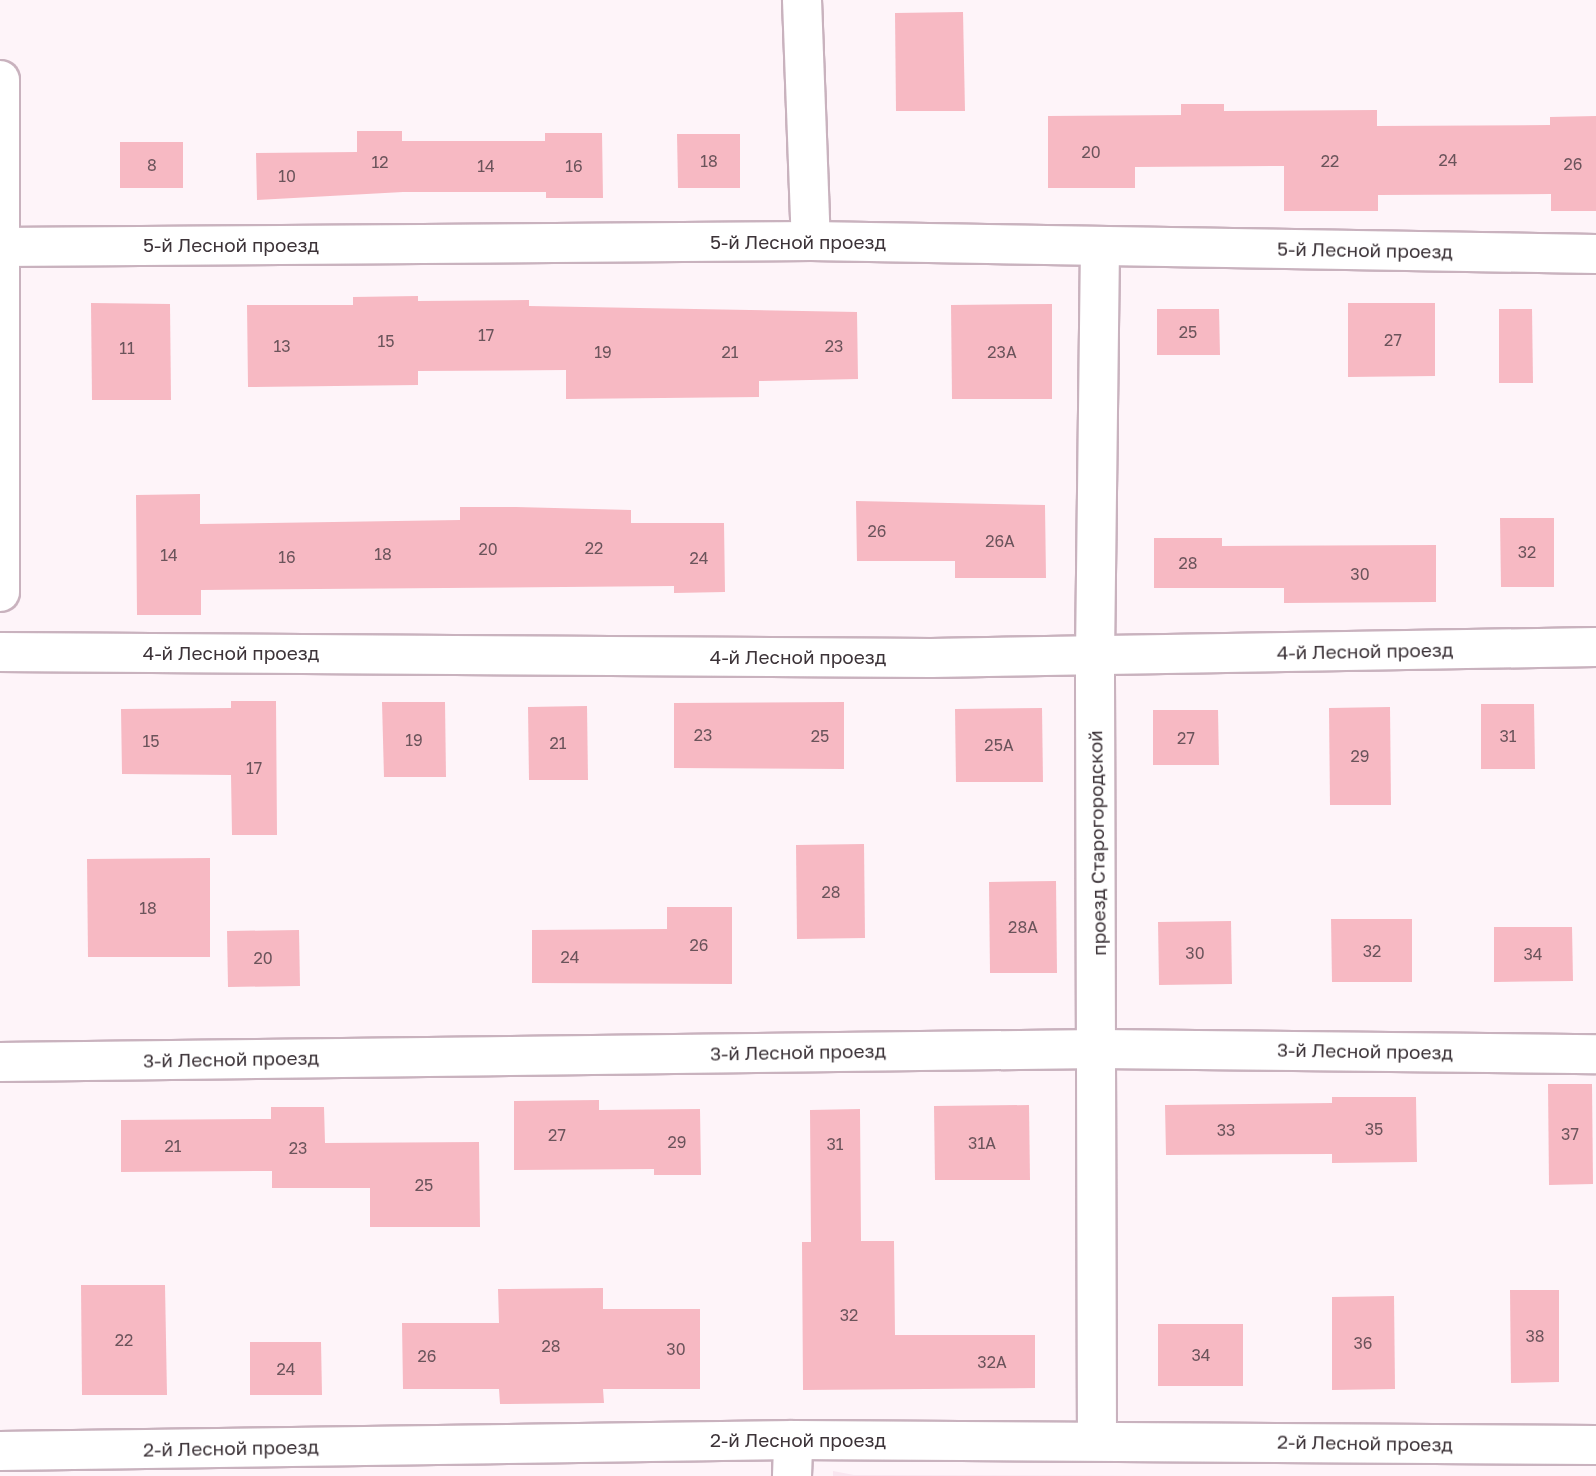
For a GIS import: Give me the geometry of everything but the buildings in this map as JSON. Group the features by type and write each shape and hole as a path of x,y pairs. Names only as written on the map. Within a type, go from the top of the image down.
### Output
{"street":[{"path":"803,0 811,241"},
{"path":"0,80 0,592"},
{"name":"5-й Лесной проезд","path":"1,247 811,241 1596,254"},
{"name":"проезд Старогородской","path":"1097,1440 1099,1049 1095,656 1100,246"},
{"name":"4-й Лесной проезд","path":"0,652 1095,656 1596,647"},
{"name":"3-й Лесной проезд","path":"0,1062 1099,1049 1596,1054"},
{"name":"2-й Лесной проезд","path":"0,1451 792,1458 1097,1440 1596,1445"}],"shaded area":[{"path":"833,1471 854,1475 1155,1476 833,1476"}]}
